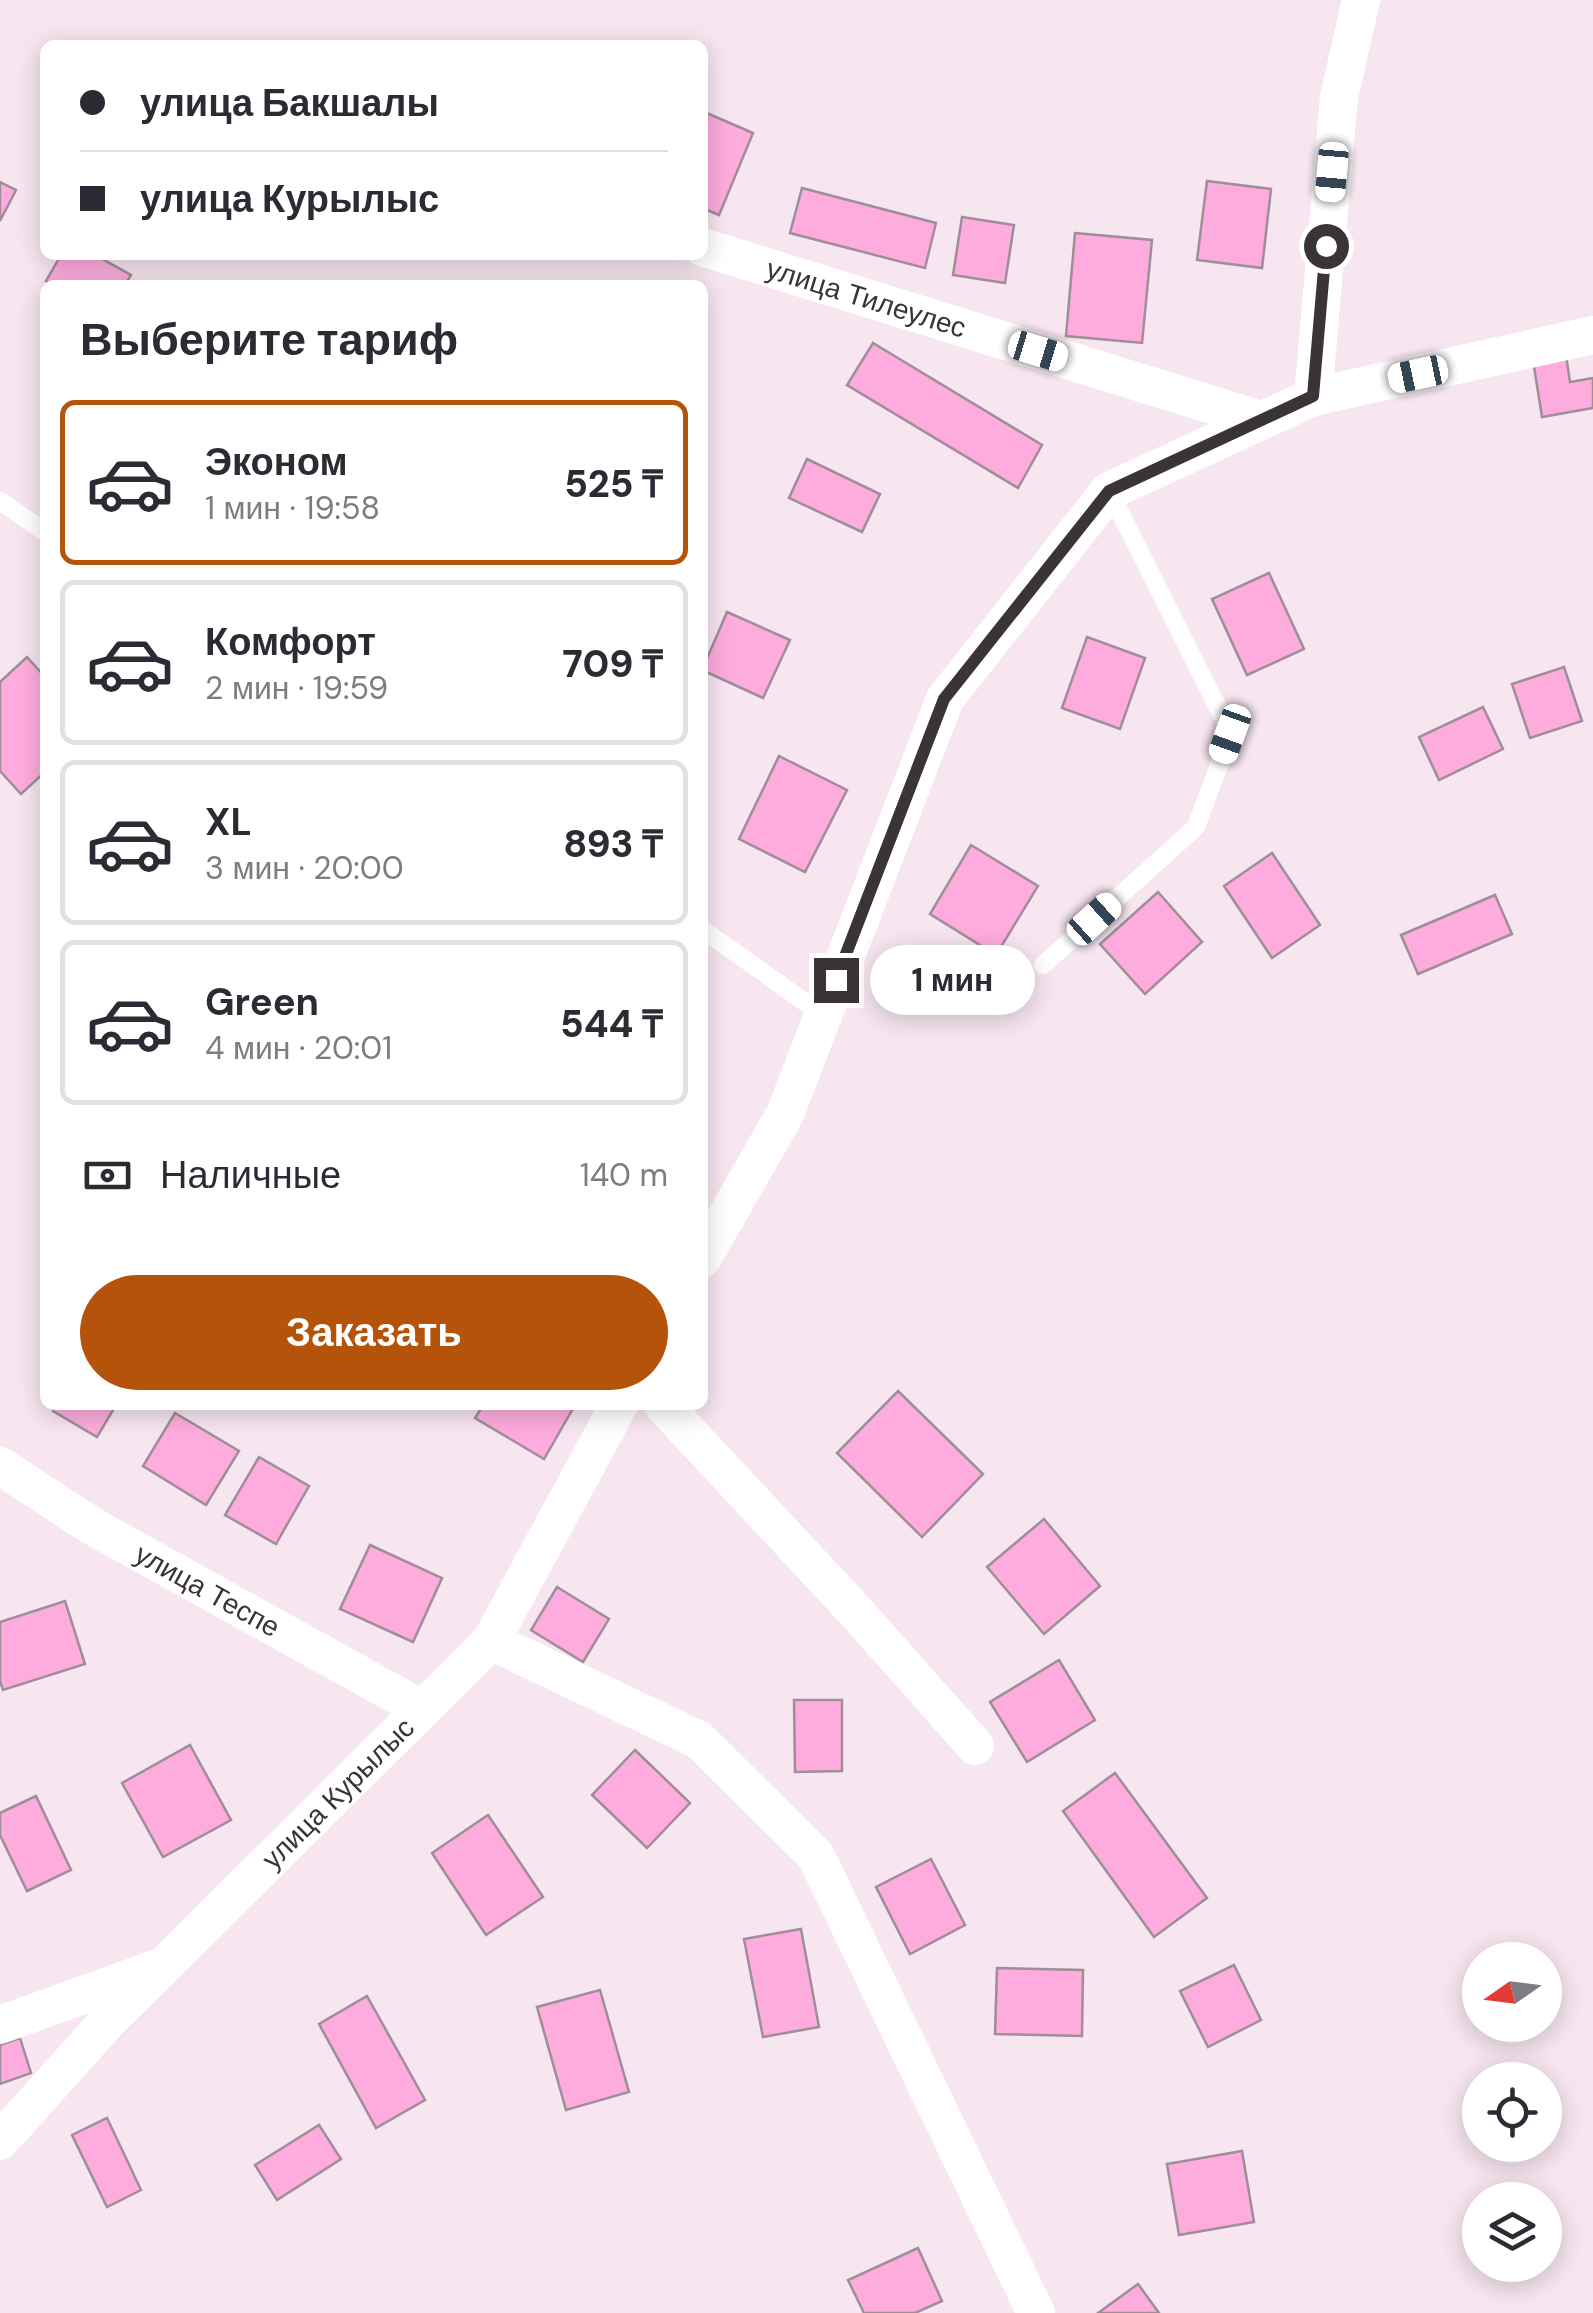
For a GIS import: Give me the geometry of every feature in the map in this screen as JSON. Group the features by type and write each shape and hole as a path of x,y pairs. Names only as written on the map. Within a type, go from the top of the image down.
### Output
{"street":[{"path":"1313,396 1339,96 1361,0"},
{"name":"улица Тилеулес","path":"708,249 1261,420"},
{"path":"708,1248 785,1114 944,699 1109,491 1313,396 1593,335"},
{"name":"улица Курылыс","path":"0,2141 106,2023 490,1642 616,1410"},
{"path":"668,1410 857,1613 974,1746"},
{"name":"улица Теспе","path":"0,1466 92,1526 420,1708"},
{"path":"490,1642 699,1740 816,1856 1036,2313"},
{"path":"0,2024 164,1966"}],"lane":[{"path":"1043,965 1196,827 1230,734 1109,491"},
{"path":"0,500 40,528"},
{"path":"708,933 823,1015"}],"building":[{"path":"708,114 753,133 719,215 708,210"},
{"path":"1207,181 1271,189 1262,268 1197,260"},
{"path":"0,182 16,190 0,221"},
{"path":"802,188 936,223 925,268 790,233"},
{"path":"962,217 1014,225 1005,283 953,275"},
{"path":"1075,233 1152,240 1142,343 1066,336"},
{"path":"58,260 104,260 131,275 128,280 47,280"},
{"path":"873,343 1042,445 1018,488 847,385"},
{"path":"1566,355 1570,382 1593,378 1593,408 1542,417 1533,360"},
{"path":"807,459 880,494 862,532 789,498"},
{"path":"1269,573 1304,649 1247,675 1212,599"},
{"path":"727,612 790,640 763,698 708,673 708,656"},
{"path":"1087,637 1145,658 1120,729 1062,708"},
{"path":"27,657 40,671 40,777 21,794 0,771 0,682"},
{"path":"1564,667 1582,721 1530,738 1512,684"},
{"path":"1483,707 1503,749 1439,780 1419,737"},
{"path":"779,756 847,790 805,872 739,839"},
{"path":"971,845 1038,886 996,955 930,914"},
{"path":"1272,853 1320,925 1272,958 1224,886"},
{"path":"1158,892 1202,942 1145,994 1100,944"},
{"path":"1495,895 1512,934 1418,974 1401,935"},
{"path":"898,1391 983,1474 922,1537 837,1453"},
{"path":"54,1410 113,1410 97,1437"},
{"path":"480,1410 572,1410 544,1459 475,1418"},
{"path":"175,1413 239,1451 206,1505 143,1466"},
{"path":"259,1457 309,1486 276,1544 225,1515"},
{"path":"1044,1519 1100,1586 1044,1634 987,1567"},
{"path":"370,1545 442,1578 413,1642 340,1609"},
{"path":"557,1587 609,1619 583,1662 531,1630"},
{"path":"65,1601 85,1664 3,1690 0,1622"},
{"path":"1059,1660 1095,1720 1027,1762 990,1702"},
{"path":"794,1700 842,1700 842,1771 795,1772"},
{"path":"190,1745 231,1820 163,1857 122,1783"},
{"path":"635,1750 690,1803 647,1848 592,1795"},
{"path":"1115,1773 1207,1898 1154,1937 1063,1811"},
{"path":"36,1796 71,1870 27,1891 0,1835 0,1813"},
{"path":"488,1815 543,1897 486,1935 432,1853"},
{"path":"931,1859 965,1925 910,1954 876,1887"},
{"path":"801,1929 819,2027 763,2037 744,1939"},
{"path":"1234,1965 1261,2020 1208,2047 1180,1991"},
{"path":"997,1968 1083,1970 1082,2036 995,2034"},
{"path":"600,1990 629,2092 566,2110 537,2007"},
{"path":"367,1996 425,2100 376,2128 319,2024"},
{"path":"20,2038 31,2073 0,2084 0,2045"},
{"path":"107,2118 141,2190 107,2207 72,2135"},
{"path":"319,2125 341,2159 277,2200 255,2165"},
{"path":"1242,2151 1254,2222 1179,2235 1167,2164"},
{"path":"918,2248 942,2301 915,2313 864,2313 848,2280"},
{"path":"1138,2284 1159,2313 1098,2313"}],"route":[{"path":"836,980 944,699 1109,491 1313,396 1326,246"}]}
